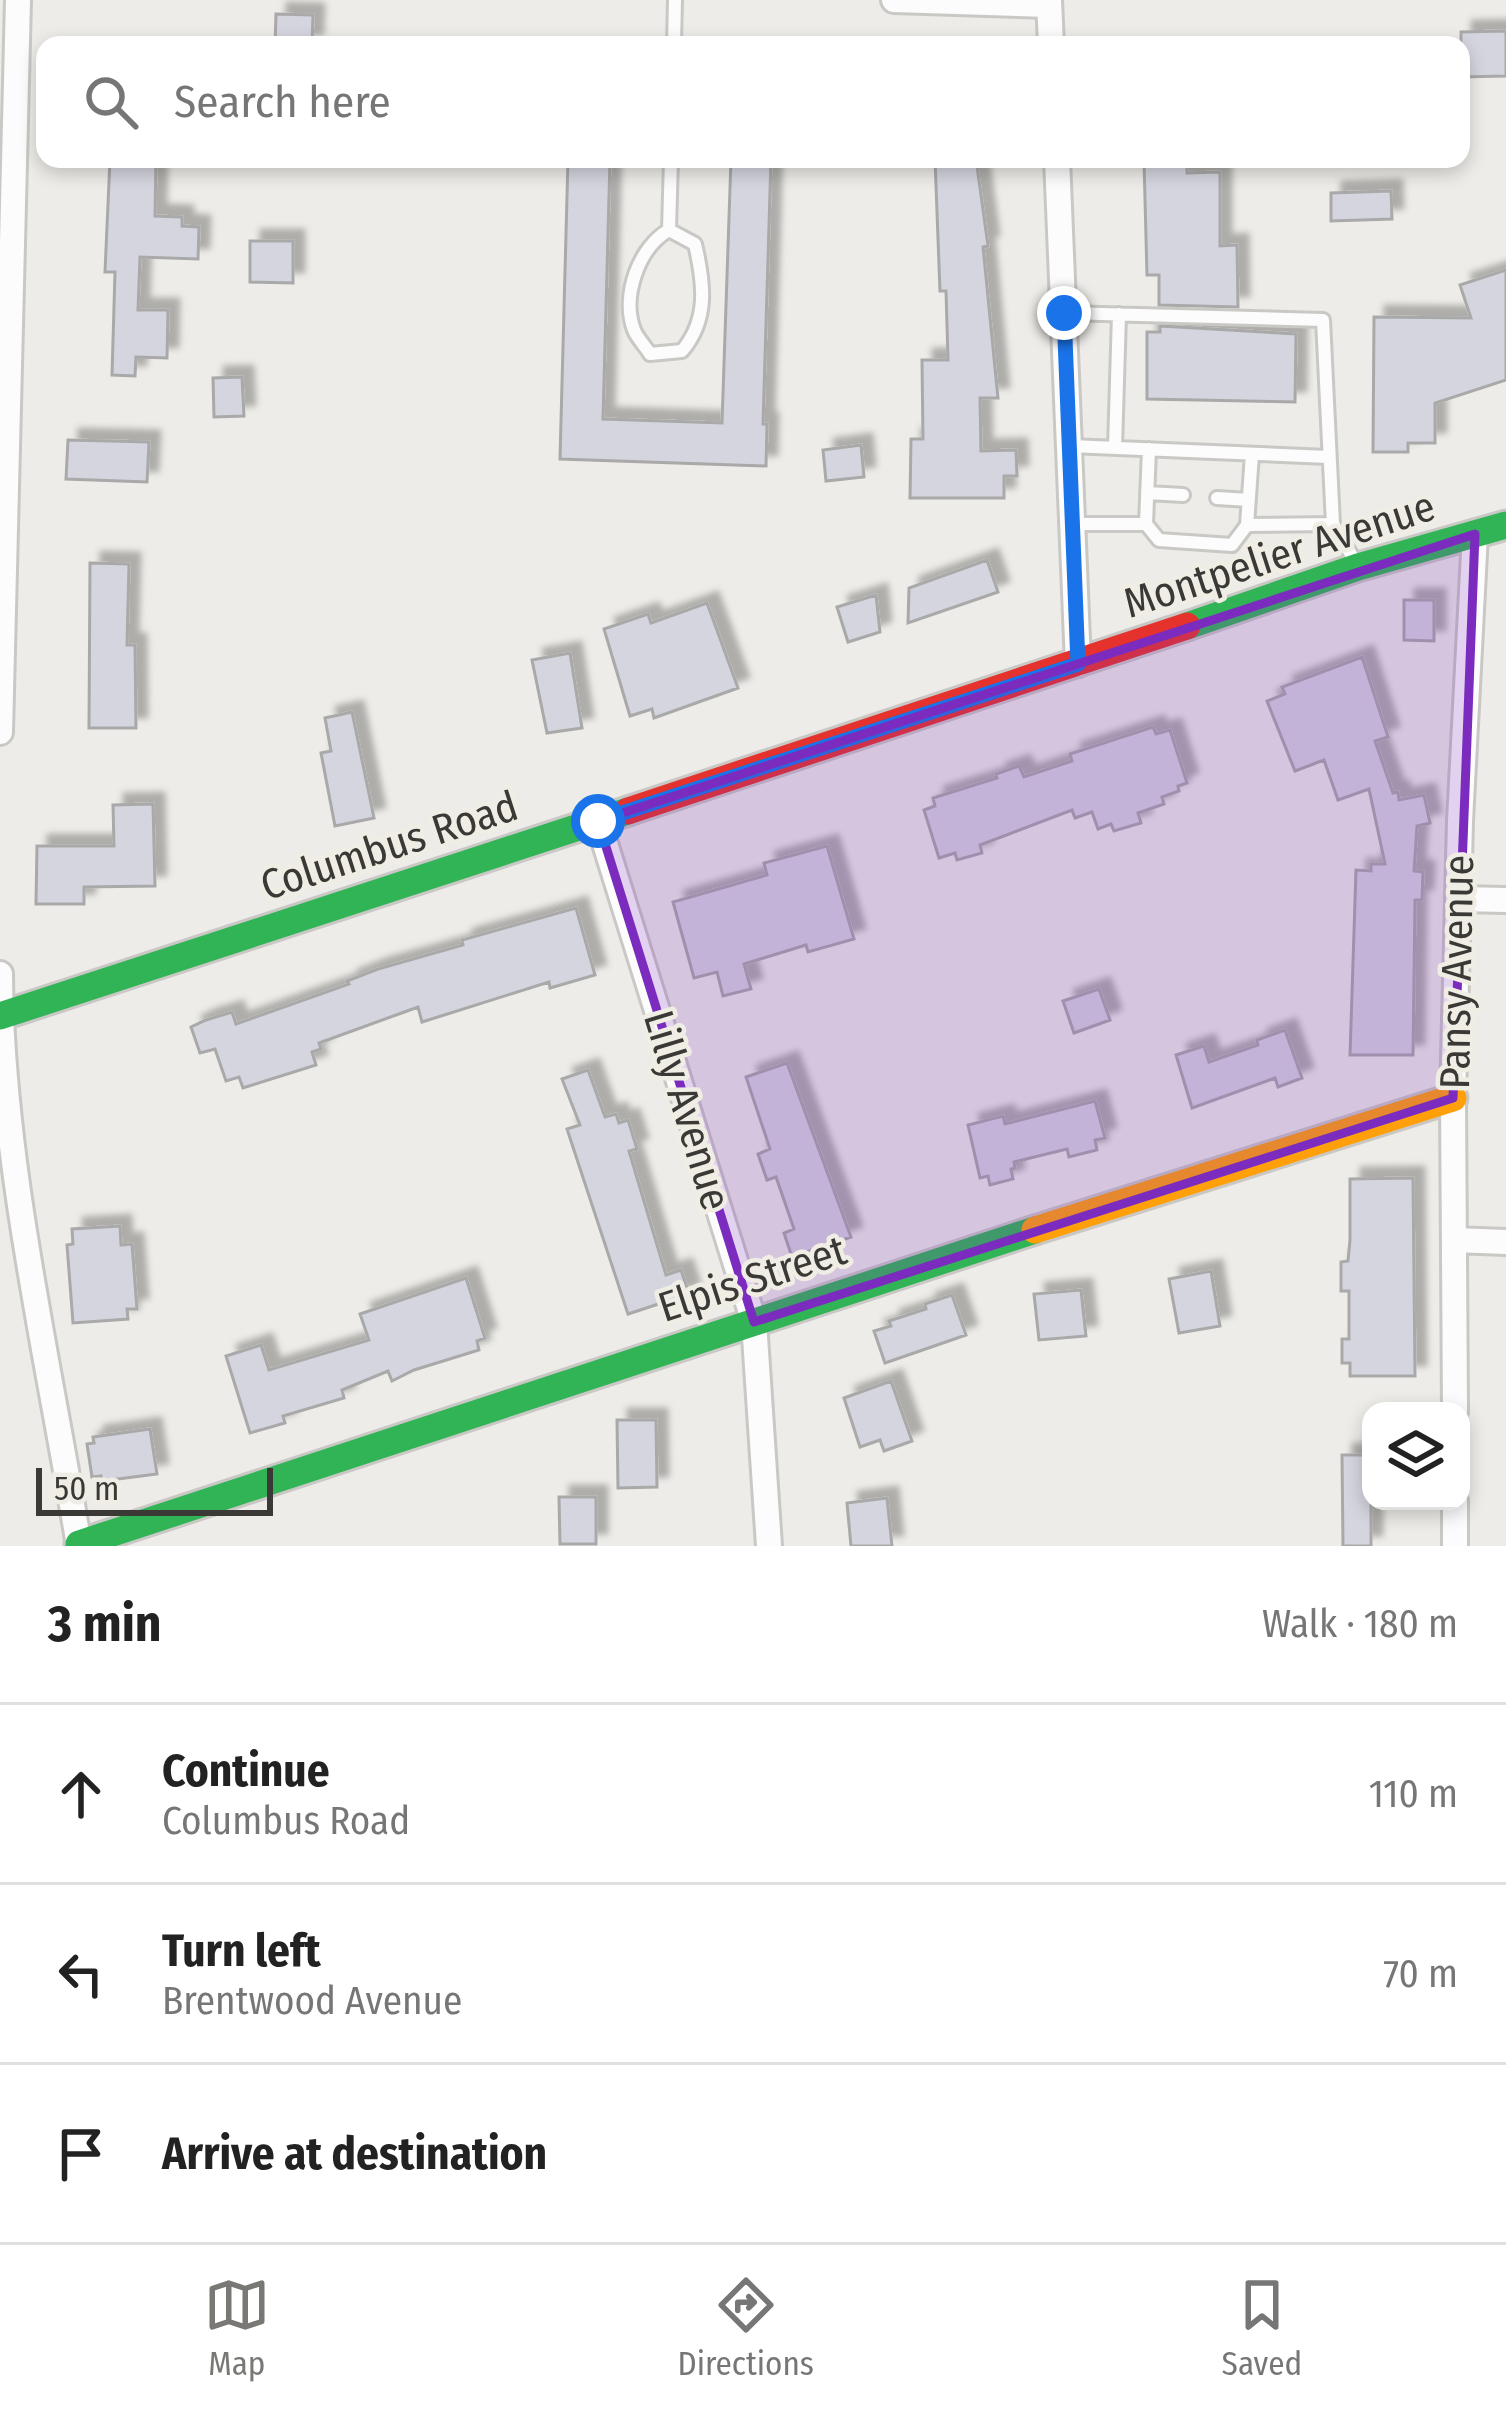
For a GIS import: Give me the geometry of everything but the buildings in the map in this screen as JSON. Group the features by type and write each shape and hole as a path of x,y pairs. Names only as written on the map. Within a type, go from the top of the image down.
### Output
{"street":[{"path":"0,732 18,0"},
{"path":"894,0 1049,2 1051,36"},
{"path":"1057,168 1078,664"},
{"name":"Montpelier Avenue","path":"1078,664 1358,566 1506,525"},
{"name":"Pansy Avenue","path":"1454,1402 1453,1098 1475,534"},
{"name":"Columbus Road","path":"0,1016 1078,664"},
{"name":"Lilly Avenue","path":"598,821 754,1322 769,1546"},
{"path":"1459,899 1506,900"},
{"path":"0,974 16,1160 79,1545"},
{"name":"Elpis Street","path":"79,1545 1249,1159 1453,1098"},
{"path":"1454,1240 1506,1242"},
{"path":"1455,1510 1455,1546"}],"lane":[{"path":"674,36 675,0"},
{"path":"669,230 670,168"},
{"path":"669,230 695,244 704,285 697,333 682,351 650,354 633,329 632,283 648,242 669,230"},
{"path":"1064,313 1323,320 1333,524 1358,566"},
{"path":"1115,448 1119,314"},
{"path":"1070,446 1328,457"},
{"path":"1149,448 1146,524 1159,540 1232,545 1247,525 1252,454"},
{"path":"1147,493 1183,495"},
{"path":"1217,498 1249,500"},
{"path":"1073,524 1146,524"},
{"path":"1247,525 1333,524"}],"highlighted area":[{"path":"1475,534 1453,1098 754,1322 598,821"}],"traffic: fast":[{"path":"1187,626 1358,567 1506,525"},
{"path":"0,1016 628,811"},
{"path":"79,1544 1035,1230"}],"traffic: slow":[{"path":"1035,1230 1453,1098"}],"traffic: jam":[{"path":"628,811 1187,626"}],"route":[{"path":"598,821 1078,664 1064,313"}]}
